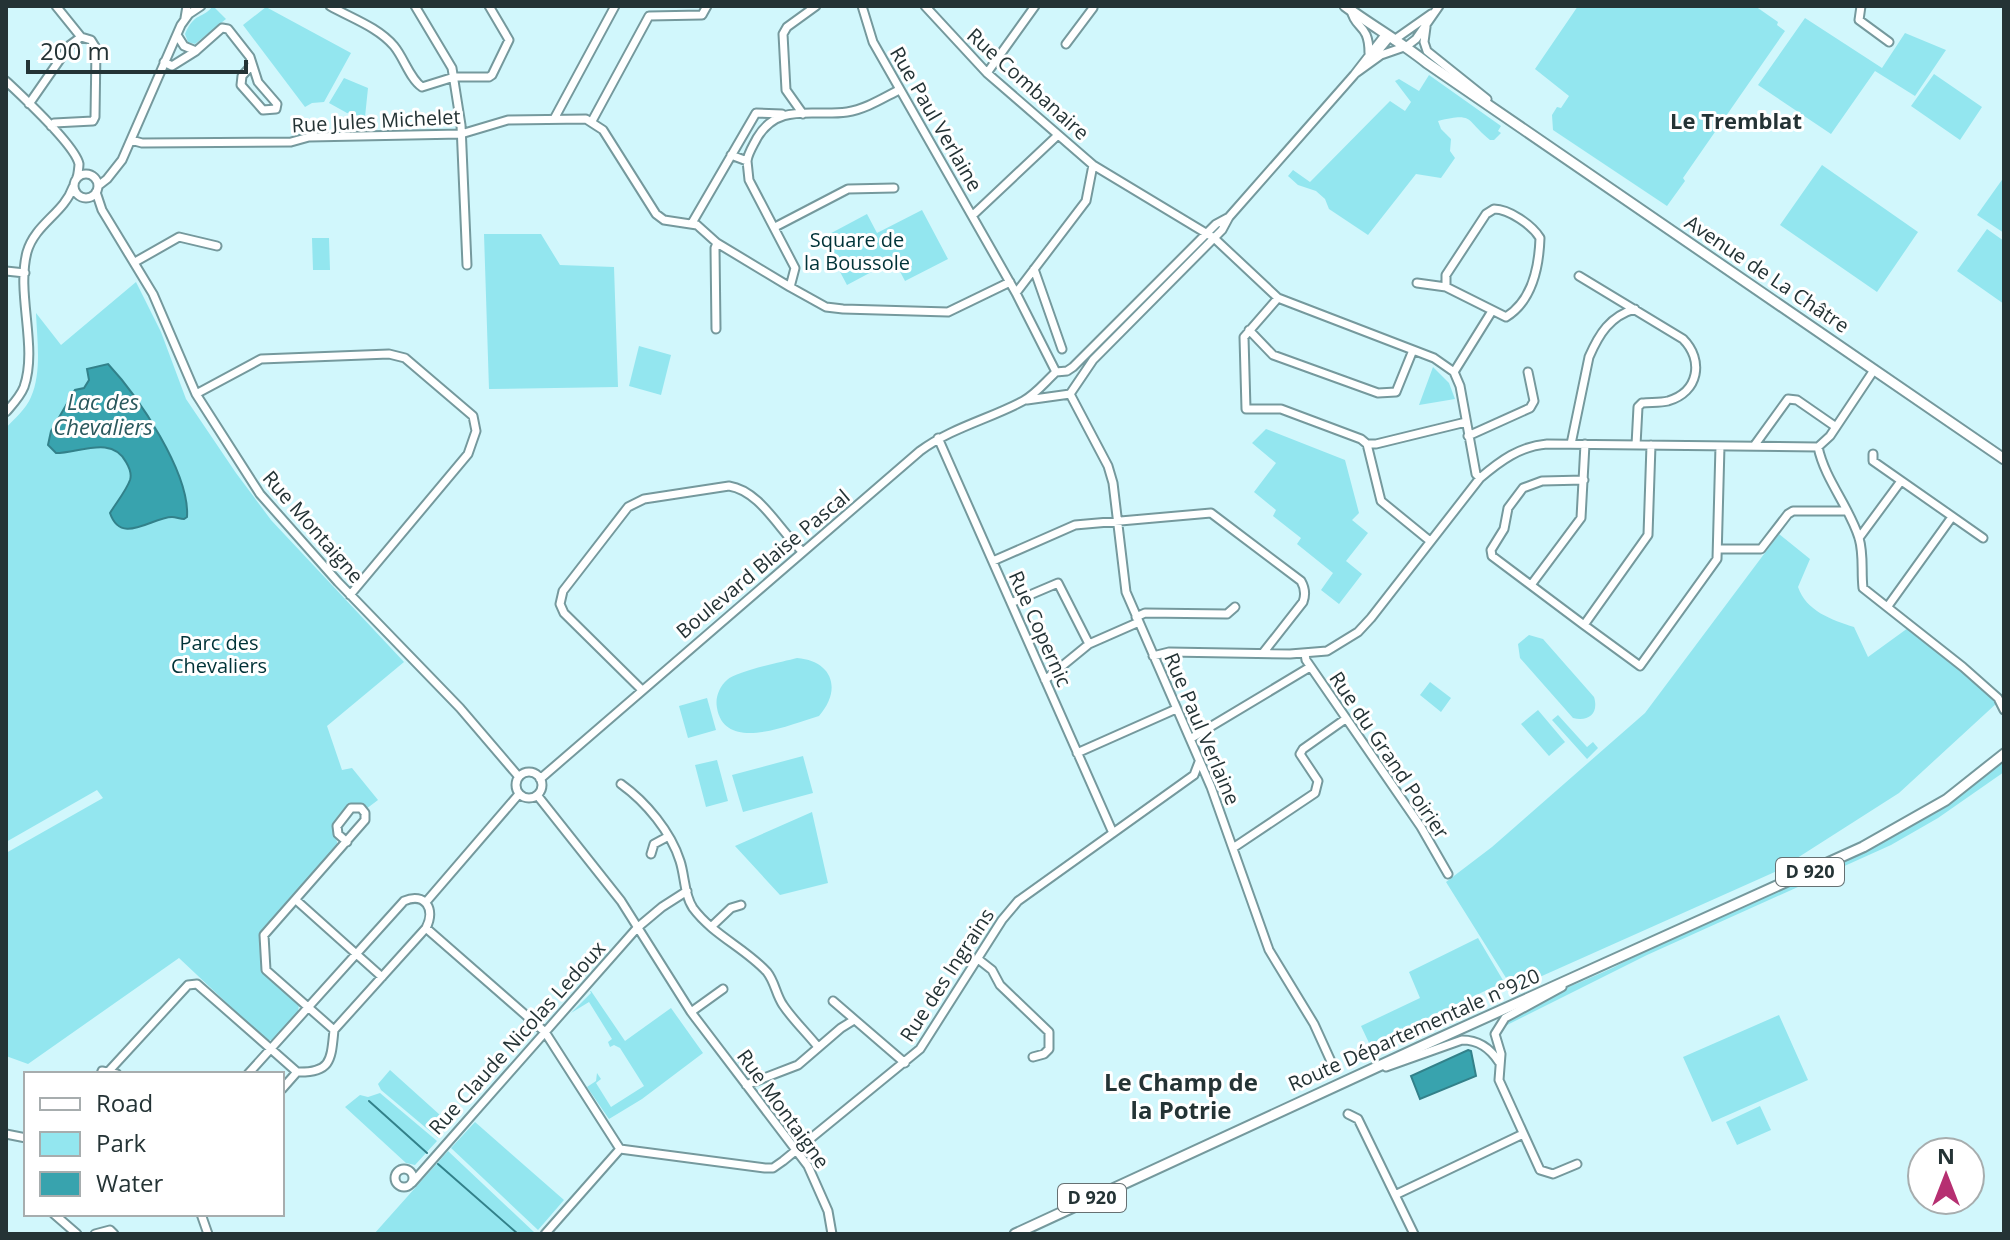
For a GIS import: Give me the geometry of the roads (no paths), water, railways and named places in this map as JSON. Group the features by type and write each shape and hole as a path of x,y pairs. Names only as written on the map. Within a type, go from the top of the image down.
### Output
{"main road":[{"name":"Avenue de La Châtre","path":"1348,8 2004,459"},
{"name":"D 920","path":"1602,965 1888,835 1946,800 2004,754"},
{"name":"Route Départementale n°920","path":"1030,1226 1602,965"},
{"name":"D 920","path":"1008,1234 1030,1226"},
{"name":"D 920","path":"1015,1234 1030,1226"}],"street":[{"path":"51,126 54,123 87,124 95,117 96,48 91,40 81,37 56,6"},
{"path":"62,206 97,189 115,170 185,18 187,6"},
{"path":"185,18 199,6"},
{"path":"330,6 388,40 419,86 426,87 454,77 489,77 509,43 489,6"},
{"path":"415,6 452,68 454,77 461,134 467,265"},
{"path":"554,119 615,6"},
{"path":"707,6 702,15 649,16 592,121 603,130 656,214 670,221 692,223 717,243 790,287 834,309 948,312 1010,282"},
{"path":"803,114 786,90 783,34 787,27 816,6"},
{"name":"Rue Paul Verlaine","path":"862,6 873,42 973,215 1056,372"},
{"name":"Rue Combanaire","path":"925,6 987,73 1093,165 1086,201 1016,293"},
{"path":"987,73 1035,6"},
{"path":"1066,44 1092,6"},
{"path":"1861,6 1859,20 1889,42"},
{"name":"Avenue de La Châtre","path":"1348,8 1369,37 1369,53"},
{"path":"1356,73 1381,55 1407,46 1426,27 1438,8"},
{"path":"1056,372 1067,371 1210,235 1222,230 1229,217 1356,73 1369,53 1438,8"},
{"name":"Avenue de La Châtre","path":"1426,27 1424,42 1427,51 1509,118"},
{"path":"164,62 172,66 226,28 248,53 258,82 277,104 276,109 263,110 241,85 242,76 252,65"},
{"path":"177,35 184,46 196,51"},
{"path":"29,104 70,45 81,37"},
{"path":"1365,68 1389,38"},
{"path":"6,81 51,126 79,165 73,187 62,206 37,232 27,251 27,369 22,392 6,412"},
{"path":"692,223 756,113 851,111 899,90"},
{"path":"788,114 777,117 763,127 747,161 749,180 795,268 790,287"},
{"name":"Rue Jules Michelet","path":"131,140 142,143 291,142 309,137 461,134 502,121 592,121"},
{"path":"973,215 1058,135"},
{"path":"731,155 747,161"},
{"path":"1093,165 1210,235 1278,298 1434,358 1454,372 1460,386 1476,474 1480,478"},
{"path":"77,177 115,170"},
{"path":"91,175 97,189"},
{"path":"73,187 83,198"},
{"path":"775,227 848,189 894,188"},
{"name":"Rue Montaigne","path":"97,189 102,210 153,294 196,394 240,466 268,504 350,595 460,708 519,777"},
{"name":"Rue Montaigne","path":"83,198 102,210"},
{"path":"1417,283 1446,287 1506,317 1525,299 1531,284 1540,244 1538,234 1503,210 1494,209 1486,214 1446,275 1446,287"},
{"path":"1070,394 1093,360 1210,235"},
{"path":"135,262 179,237 217,246"},
{"path":"716,329 717,243"},
{"path":"1034,269 1062,349"},
{"path":"6,271 25,273"},
{"path":"1579,276 1683,339 1695,353 1697,361 1693,379 1678,396 1665,402 1639,404 1636,445"},
{"path":"1278,298 1249,330 1243,345 1246,409 1281,409 1361,439 1367,444 1381,501 1430,541"},
{"path":"1571,444 1594,344 1616,316 1635,309"},
{"path":"1454,372 1492,311"},
{"path":"1249,330 1273,355 1378,393 1396,392 1413,350"},
{"path":"196,394 261,359 389,354 405,358 473,416 476,431 468,454 350,595"},
{"path":"1153,656 1169,652 1305,654 1327,651 1358,632 1480,478 1509,456 1533,445 1818,447 1836,427 1874,370"},
{"path":"1067,371 1073,376 1075,385"},
{"name":"Boulevard Blaise Pascal","path":"540,779 641,689 938,438 1024,400 1056,372"},
{"path":"1468,436 1530,408 1534,401 1528,372"},
{"path":"1049,381 1050,388 1057,395"},
{"name":"Rue Paul Verlaine","path":"1070,394 1108,466 1115,493 1124,585 1137,620 1190,739 1269,950 1314,1024 1334,1068"},
{"name":"Boulevard Blaise Pascal","path":"1024,400 1070,394"},
{"path":"1754,446 1788,399 1797,400 1836,427"},
{"path":"1367,444 1466,422"},
{"name":"Rue Copernic","path":"938,438 1113,833"},
{"path":"1531,585 1581,518 1585,444"},
{"path":"1584,625 1648,535 1651,445"},
{"path":"1584,480 1557,479 1532,484 1517,493 1491,553 1640,666 1715,565 1719,549 1720,446"},
{"path":"1818,447 1823,464 1859,538 1863,588 1998,698 2004,710"},
{"path":"1873,454 1873,461 1983,538"},
{"path":"1859,538 1901,481"},
{"path":"641,689 564,613 560,604 563,591 628,507 638,501 737,487 751,495 803,552"},
{"path":"1719,549 1761,549 1793,511 1847,511"},
{"path":"993,561 1075,525 1211,513 1301,581 1305,591 1303,602 1263,653"},
{"path":"1888,606 1952,517"},
{"path":"1011,603 1058,583 1089,644"},
{"path":"1045,680 1089,644 1145,613 1227,614 1235,607"},
{"name":"Rue du Grand Poirier","path":"1305,654 1344,720 1421,827 1448,874"},
{"path":"1190,739 1310,667"},
{"path":"1077,753 1176,709"},
{"path":"1233,848 1315,793 1318,781 1300,754 1344,720"},
{"name":"Rue des Ingrains","path":"620,1149 773,1168 905,1063 934,1030 1002,920 1018,901 1194,775 1199,762"},
{"path":"532,773 540,779 542,787 537,795 526,798 519,794 516,786 519,777 532,773"},
{"path":"621,784 650,812 667,837 679,859 693,907 711,927 766,971 782,1004 818,1047"},
{"path":"426,902 519,794"},
{"name":"Rue Montaigne","path":"537,795 621,901 691,1012 796,1150 819,1190 828,1211 832,1234"},
{"path":"334,1030 266,970 264,935 347,842 365,820 361,808 351,808 337,826 338,834 347,842"},
{"path":"651,854 654,844 667,837"},
{"name":"Rue Claude Nicolas Ledoux","path":"412,1183 637,928 687,891"},
{"path":"250,1072 404,901 417,898 426,902 431,915 426,928 334,1030 334,1051 327,1063 313,1071 297,1072 284,1087"},
{"path":"296,900 382,977"},
{"path":"711,927 731,908 741,905"},
{"path":"426,928 545,1032 620,1149 545,1234"},
{"path":"978,959 1049,1032 1049,1049 1033,1057"},
{"path":"1577,1164 1553,1174 1544,1173 1537,1166 1499,1080 1501,1054 1495,1034 1501,1022 1602,965"},
{"path":"105,1072 188,985 197,984 297,1072"},
{"path":"691,1012 723,989"},
{"path":"833,1001 905,1063"},
{"path":"746,1085 791,1069 854,1020"},
{"path":"1360,1074 1462,1040 1485,1046 1499,1062"},
{"path":"1348,1114 1358,1119 1414,1234"},
{"path":"1395,1195 1523,1134"},
{"path":"410,1171 412,1183 400,1186 395,1179 398,1171 421,1170"},
{"path":"56,1216 77,1234"},
{"path":"95,1234 103,1230 114,1234"}],"water":[{"name":"Lac des Chevaliers","path":"108,364 147,415 171,458 186,499 187,517 184,519 164,518 138,527 122,528 110,513 131,478 120,454 104,447 56,453 48,445 51,431 75,390 84,388 89,380 87,369"},
{"path":"1471,1051 1476,1076 1420,1099 1411,1076"}],"waterway":[{"path":"369,1101 427,1153"},
{"path":"438,1164 518,1234"}],"district":[{"name":"Le Tremblat","path":"1736,121"},
{"name":"Le Champ de la Potrie","path":"1181,1097"}],"park label":[{"name":"Square de la Boussole","path":"857,252"},
{"name":"Parc des Chevaliers","path":"219,654"}]}
